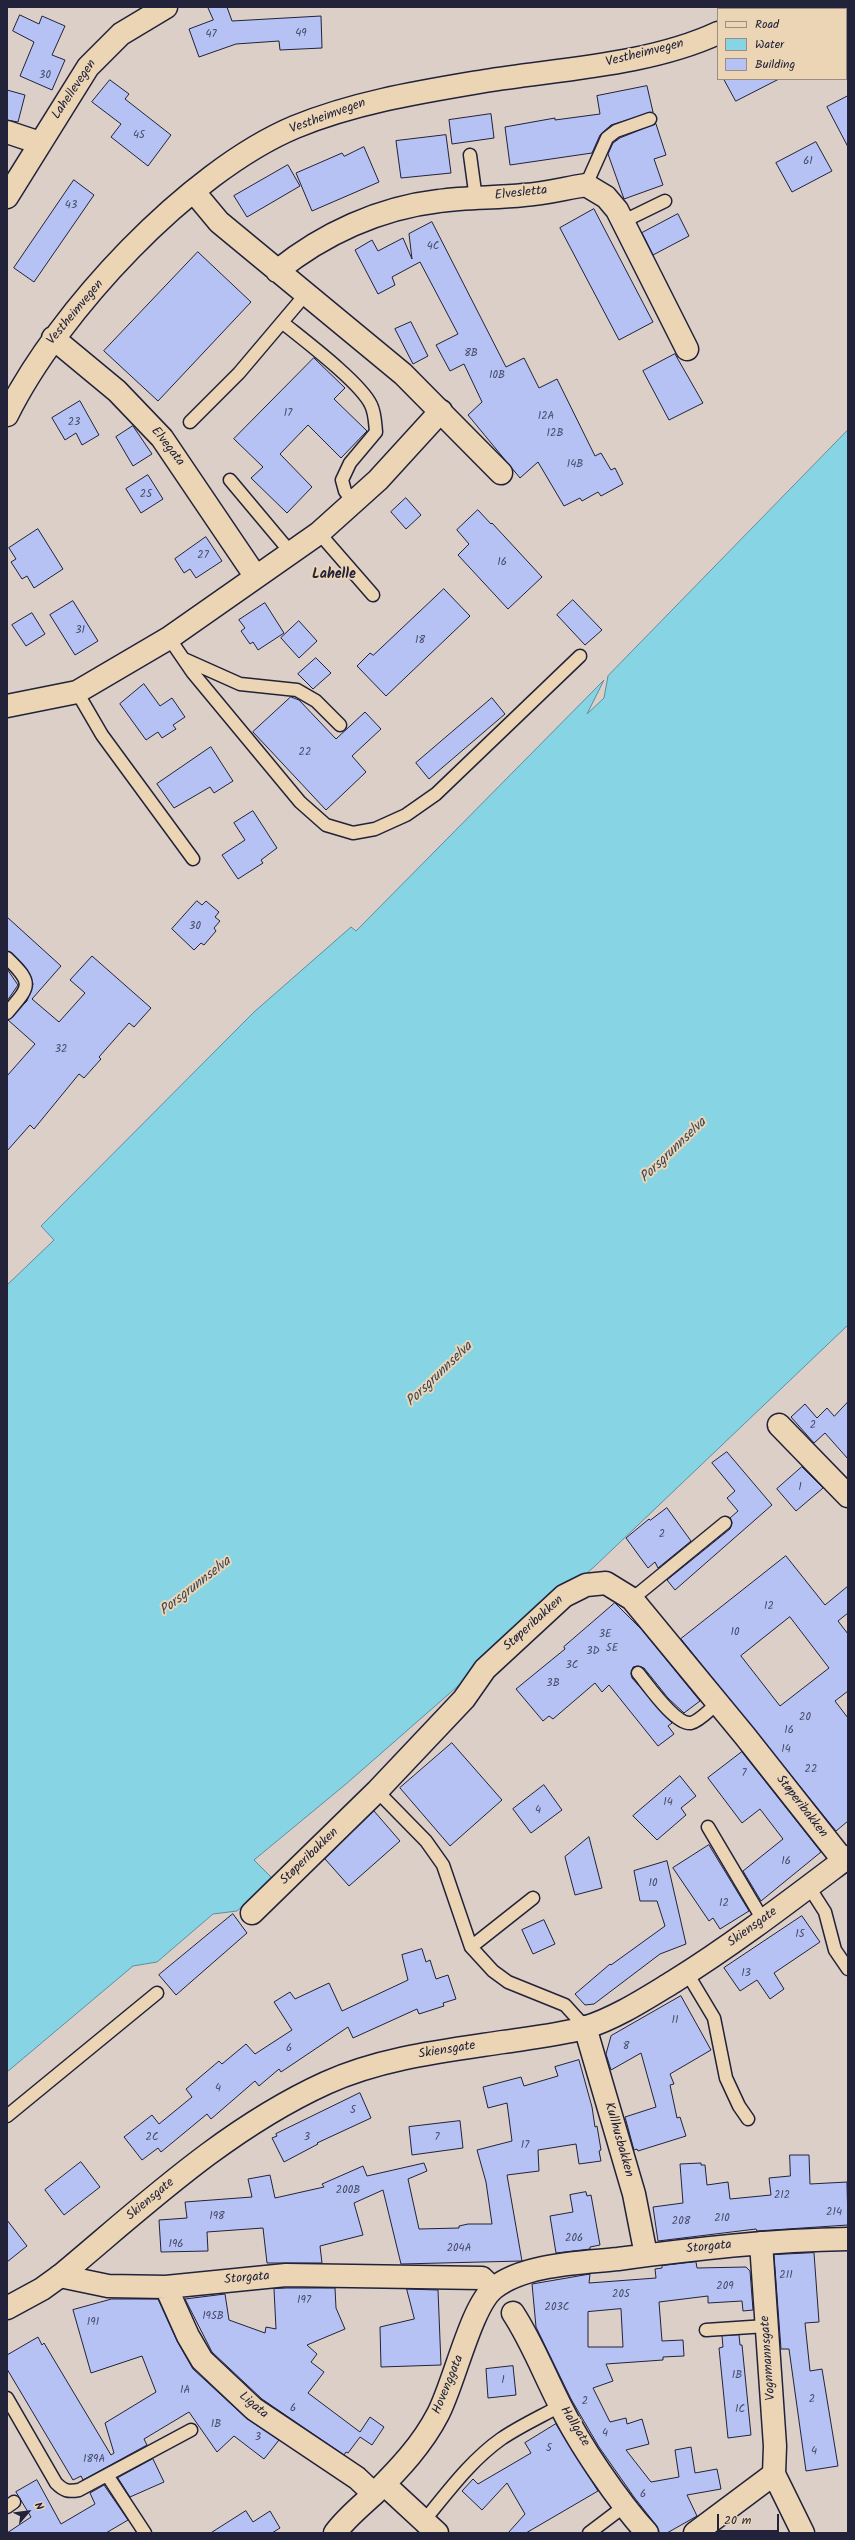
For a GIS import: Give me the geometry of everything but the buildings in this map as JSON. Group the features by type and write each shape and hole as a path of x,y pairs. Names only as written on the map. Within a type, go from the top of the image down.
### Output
{"street":[{"name":"Lahellevegen","path":"7,197 88,67 101,52 121,34 166,7"},
{"name":"Vestheimvegen","path":"7,415 19,392 54,338 74,312 146,234 194,192 242,156 293,128 371,102 641,57 717,32"},
{"path":"7,132 40,143"},
{"path":"586,185 606,196 624,221 687,349"},
{"name":"Elvesletta","path":"277,271 299,253 339,231 372,217 439,201 526,195 586,185"},
{"path":"194,192 220,222 277,271 403,374 501,473"},
{"name":"Elvegata","path":"54,338 117,391 162,438 256,577"},
{"path":"7,706 77,692 169,638 256,577 292,554 319,533 378,480 441,411"},
{"path":"779,1425 848,1496"},
{"name":"Støperibakken","path":"252,1913 377,1791 464,1700 485,1669 564,1596 586,1585 606,1583 632,1599 846,1858"},
{"name":"Skiensgate","path":"60,2276 217,2146 290,2101 327,2083 403,2058 554,2035 585,2027 644,2000 687,1973 809,1888 846,1858"},
{"name":"Kullhusbakken","path":"585,2027 634,2194 646,2255"},
{"name":"Storgata","path":"570,2265 646,2255 761,2243 848,2239"},
{"name":"Vognmannsgate","path":"761,2243 775,2446 774,2474 804,2533"},
{"name":"Hovenggata","path":"335,2533 406,2462 429,2430 450,2390 476,2314 493,2289 509,2278 570,2265"},
{"path":"7,2308 29,2297 60,2276"},
{"name":"Storgata","path":"60,2276 108,2286 166,2287 259,2277 482,2278 493,2289"},
{"name":"Ligata","path":"166,2287 188,2336 202,2360 254,2409 357,2478 379,2489 430,2527"},
{"name":"Hallgate","path":"513,2313 525,2331 560,2406 626,2505 647,2533"},
{"path":"695,2533 774,2474"}],"lane":[{"path":"586,185 607,138 616,131 650,120"},
{"path":"470,155 476,198"},
{"path":"624,221 665,201"},
{"path":"190,422 239,373 284,323 306,295"},
{"path":"284,323 352,382 371,403 375,415 376,432 350,463 342,480 345,491 354,502"},
{"path":"230,480 292,554"},
{"path":"319,533 373,595"},
{"path":"169,638 245,739 300,802 326,825 353,833 375,829 406,815 436,794 580,656"},
{"path":"184,659 240,684 296,690 316,701 340,725"},
{"path":"77,692 102,735 194,859"},
{"path":"7,958 23,973 27,985 25,992 7,1013"},
{"path":"632,1599 724,1523"},
{"path":"638,1674 675,1717 684,1722 696,1720 718,1702"},
{"path":"377,1791 426,1841 443,1865 471,1947 493,1971 508,1982 565,2006 585,2027"},
{"path":"708,1827 763,1920"},
{"path":"809,1888 825,1912 835,1950 848,1969"},
{"path":"471,1947 532,1898"},
{"path":"687,1973 714,2018 726,2078 748,2119"},
{"path":"7,2116 157,1993"},
{"path":"706,2330 766,2326"},
{"path":"7,2398 56,2483 63,2490 70,2492 79,2490 191,2430"},
{"path":"430,2527 466,2469 484,2452 511,2433 560,2406"},
{"path":"107,2475 145,2533"},
{"path":"589,2533 626,2505"}],"water":[{"name":"Porsgrunnselva","path":"848,430 848,1325 595,1566 346,1784 254,1860 273,1879 237,1911 213,1914 157,1962 133,1966 7,2072 7,1285 54,1240 41,1226 254,1012 351,927 356,931 604,680 587,714 604,698 608,676"}],"district":[{"name":"Lahelle","path":"334,576"}]}
